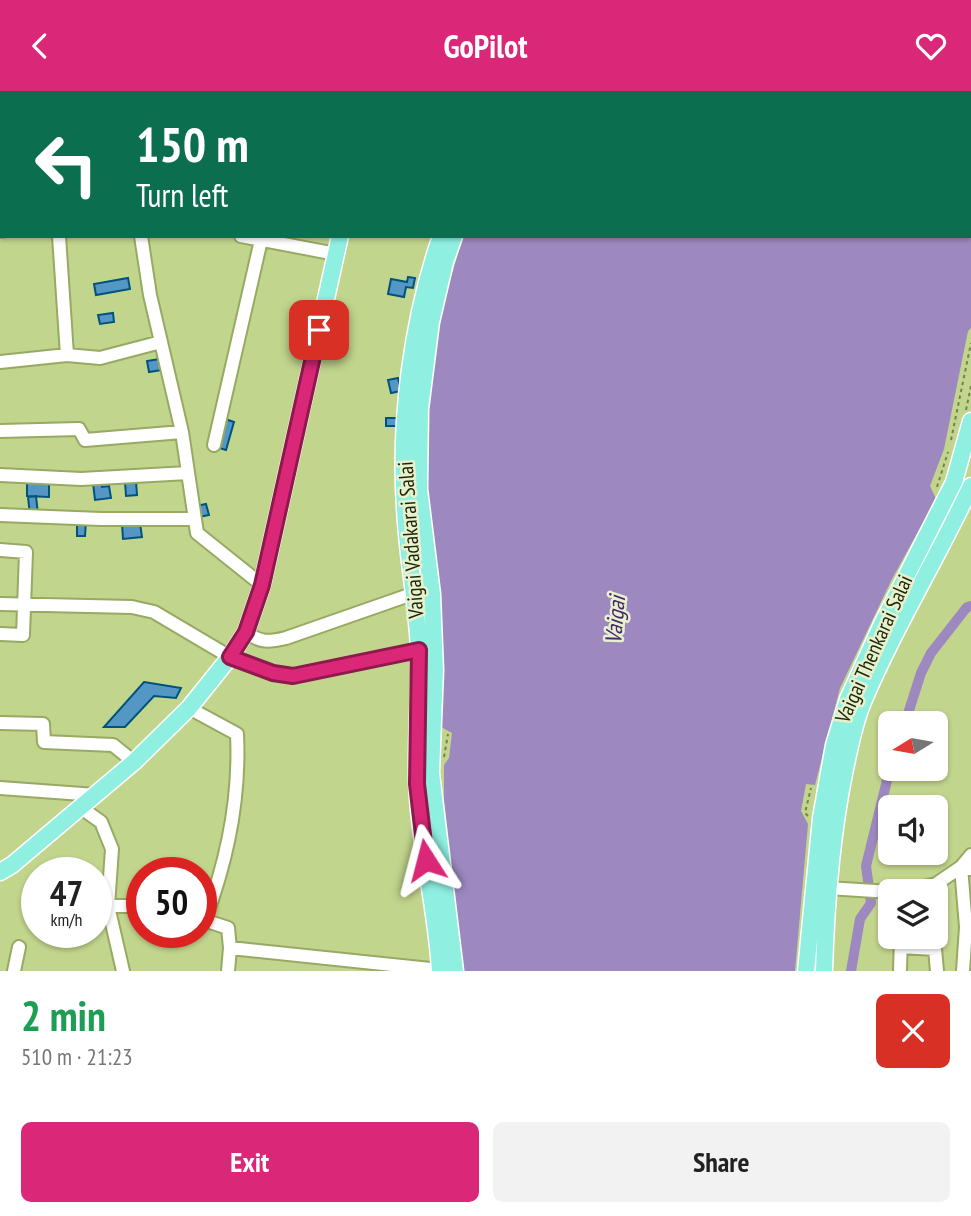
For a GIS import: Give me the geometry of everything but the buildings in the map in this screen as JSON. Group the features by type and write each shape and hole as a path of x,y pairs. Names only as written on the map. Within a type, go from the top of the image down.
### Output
{"main road":[{"path":"0,871 12,865 134,762 189,708 230,657 246,632 262,585 340,238"},
{"name":"Vaigai Vadakarai Salai","path":"439,238 432,260 411,361 405,422 404,504 419,650 416,749 418,801 440,971"},
{"name":"Vaigai Vadakarai Salai","path":"453,238 431,322 420,409 419,489 432,594 435,670 431,773 455,971"},
{"name":"Vaigai Thenkarai Salai","path":"806,971 821,818 834,745 848,699 883,622 954,482 971,421"},
{"name":"Vaigai Thenkarai Salai","path":"824,971 832,835 853,732 863,702 971,487"}],"street":[{"path":"59,238 68,355"},
{"path":"141,238 161,342 182,432 197,533 262,585"},
{"path":"252,238 336,254"},
{"path":"214,445 261,240"},
{"path":"0,362 68,355 100,358 161,342"},
{"path":"0,431 79,429 85,440 182,432"},
{"path":"0,475 81,479 188,473"},
{"path":"0,515 195,519"},
{"path":"0,550 26,552 23,635 0,634"},
{"path":"246,632 257,641 286,638 415,593"},
{"path":"0,604 132,607 154,612 230,657 273,673 293,676 419,650"},
{"path":"189,708 237,734 238,761 231,822 217,888"},
{"path":"0,723 43,725 44,742 113,745 134,762"},
{"path":"0,788 96,795"},
{"path":"80,807 101,822 112,849 111,857"},
{"path":"966,962 966,868 971,855"},
{"path":"945,879 966,868"},
{"path":"827,888 878,891"},
{"path":"112,923 123,971"},
{"path":"217,924 228,928 228,971"},
{"path":"14,971 19,947"},
{"path":"230,948 440,971"},
{"path":"900,949 900,971"},
{"path":"935,949 937,971"}],"path":[{"path":"941,493 936,486 950,447 971,342"},
{"path":"811,788 805,813 811,820"}],"water":[{"name":"Vaigai","path":"463,238 971,238 971,328 968,331 944,449 930,486 936,499 892,579 840,688 815,785 806,784 801,811 808,824 795,971 461,971 444,801 444,765 449,758 452,733 441,727 442,628 429,515 426,456 433,360 454,266"}],"waterway":[{"path":"909,711 921,673 931,653 967,607 971,606"},
{"path":"851,971 860,919 871,903 866,866 887,781"}],"route":[{"path":"319,330 259,597 246,632 230,657 273,673 293,676 419,650 417,784 426,860"}]}
